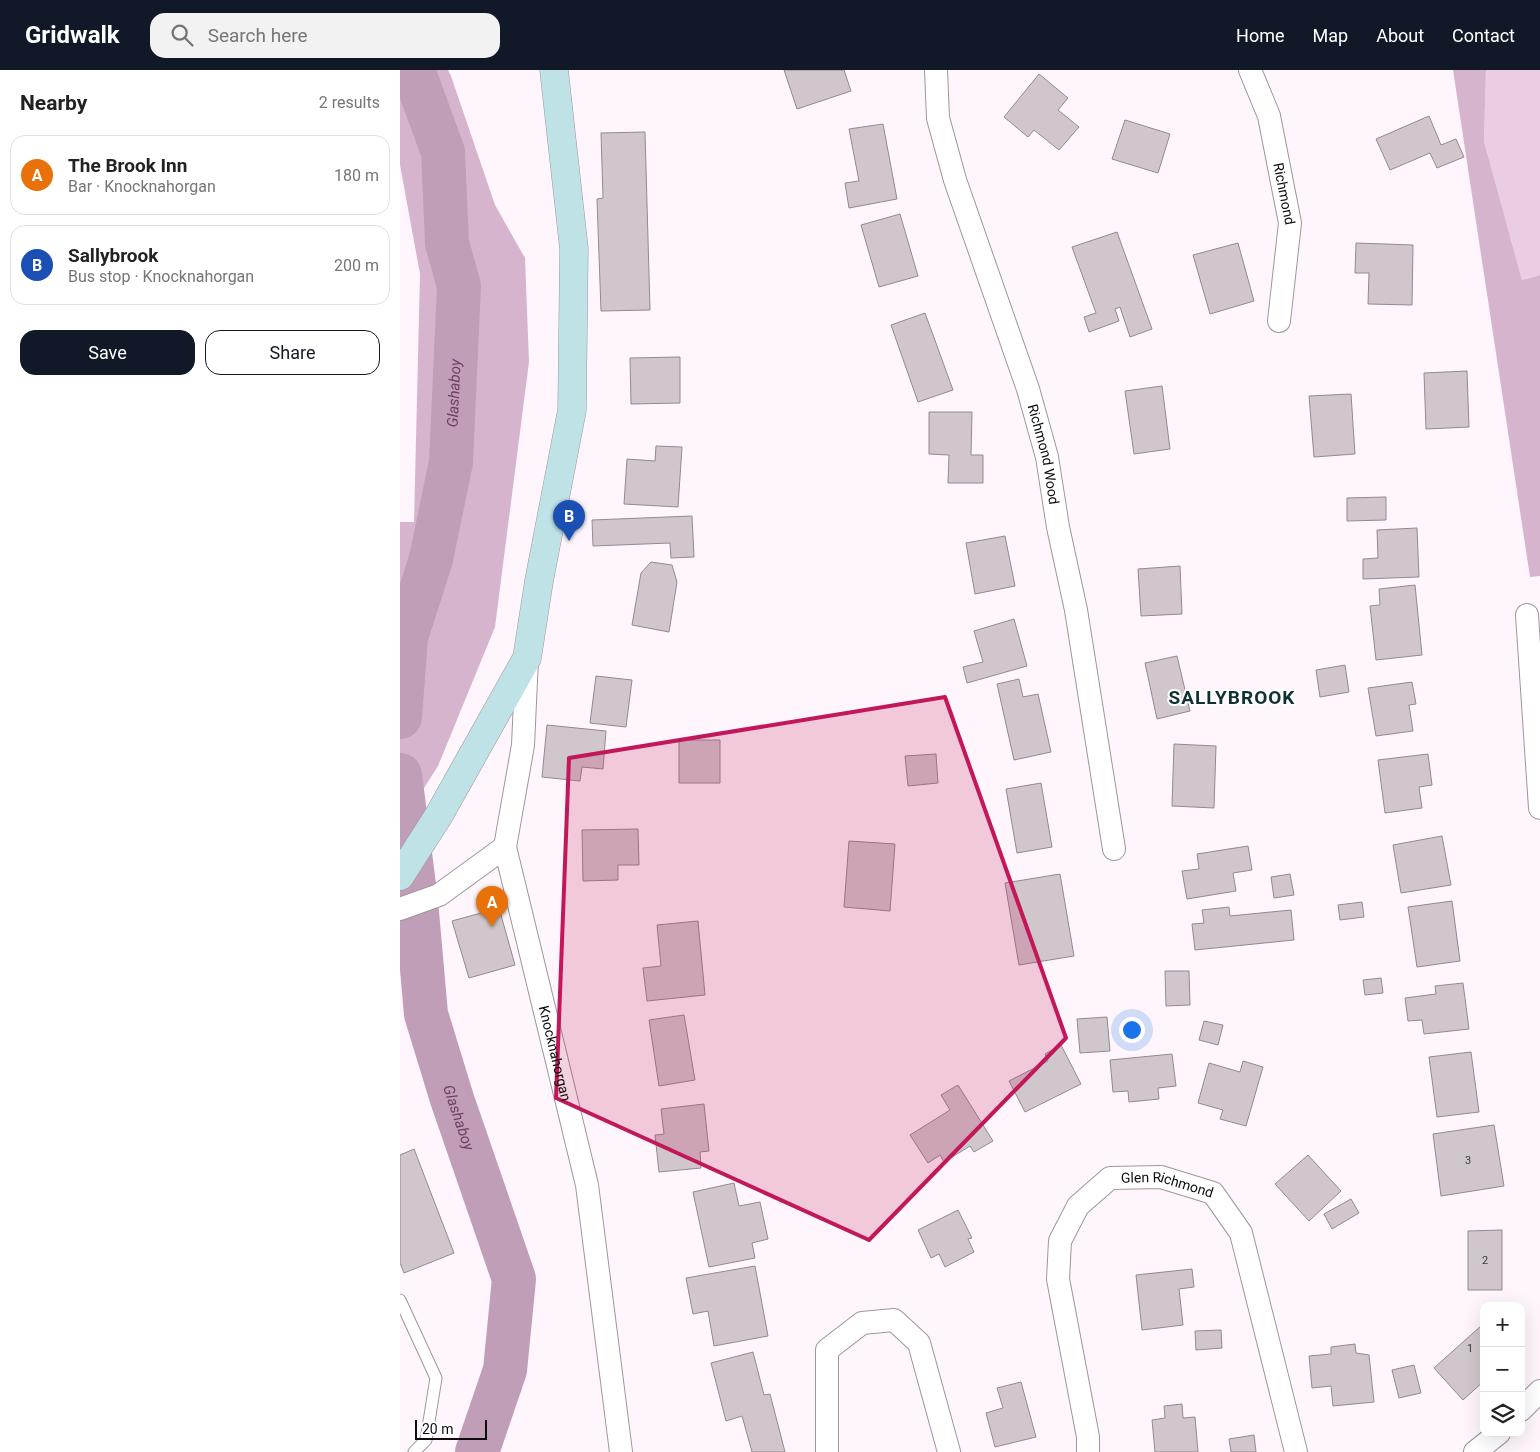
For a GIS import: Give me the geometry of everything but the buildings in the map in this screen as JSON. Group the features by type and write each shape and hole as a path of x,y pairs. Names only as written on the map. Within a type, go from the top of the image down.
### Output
{"main road":[{"path":"400,876 439,815 527,658 539,581 572,410 574,249 554,70"}],"street":[{"name":"Richmond Wood","path":"936,70 938,118 955,180 1028,389 1047,457 1058,527 1076,610 1114,849"},
{"name":"Richmond","path":"1250,70 1269,116 1290,224 1279,320"},
{"path":"1527,615 1540,808"},
{"name":"Knocknahorgan","path":"527,658 523,746 505,848 587,1185 621,1452"},
{"path":"400,909 439,895 505,848"},
{"name":"Glen Richmond","path":"1088,1452 1088,1437 1058,1279 1060,1241 1078,1206 1110,1178 1161,1177 1213,1193 1241,1233 1296,1452"},
{"path":"827,1452 827,1350 862,1323 894,1320 919,1343 950,1452"},
{"path":"1525,1406 1540,1391"},
{"path":"1475,1452 1495,1437"}],"lane":[{"path":"400,1300 436,1378 426,1440 414,1452"}],"highlighted area":[{"path":"945,697 1066,1038 869,1240 556,1098 569,758"}],"shaded area":[{"path":"400,70 448,70 451,76 495,205 525,258 529,362 495,627 438,766 400,826 400,522 414,522 420,274 400,165"},
{"path":"1453,70 1486,70 1484,141 1522,280 1540,275 1540,576 1530,577"},
{"path":"1486,70 1540,70 1540,275 1522,280 1484,141"}],"waterway":[{"name":"Glashaboy","path":"400,717 406,637 431,559 451,462 459,286 447,243 443,152 413,70"},
{"name":"Glashaboy","path":"400,775 416,901 426,1014 452,1099 514,1279 505,1370 477,1452"}],"place":[{"name":"Sallybrook","path":"569,541"},
{"name":"The Brook Inn","path":"492,927"}],"district":[{"name":"SALLYBROOK","path":"1232,697"}]}
